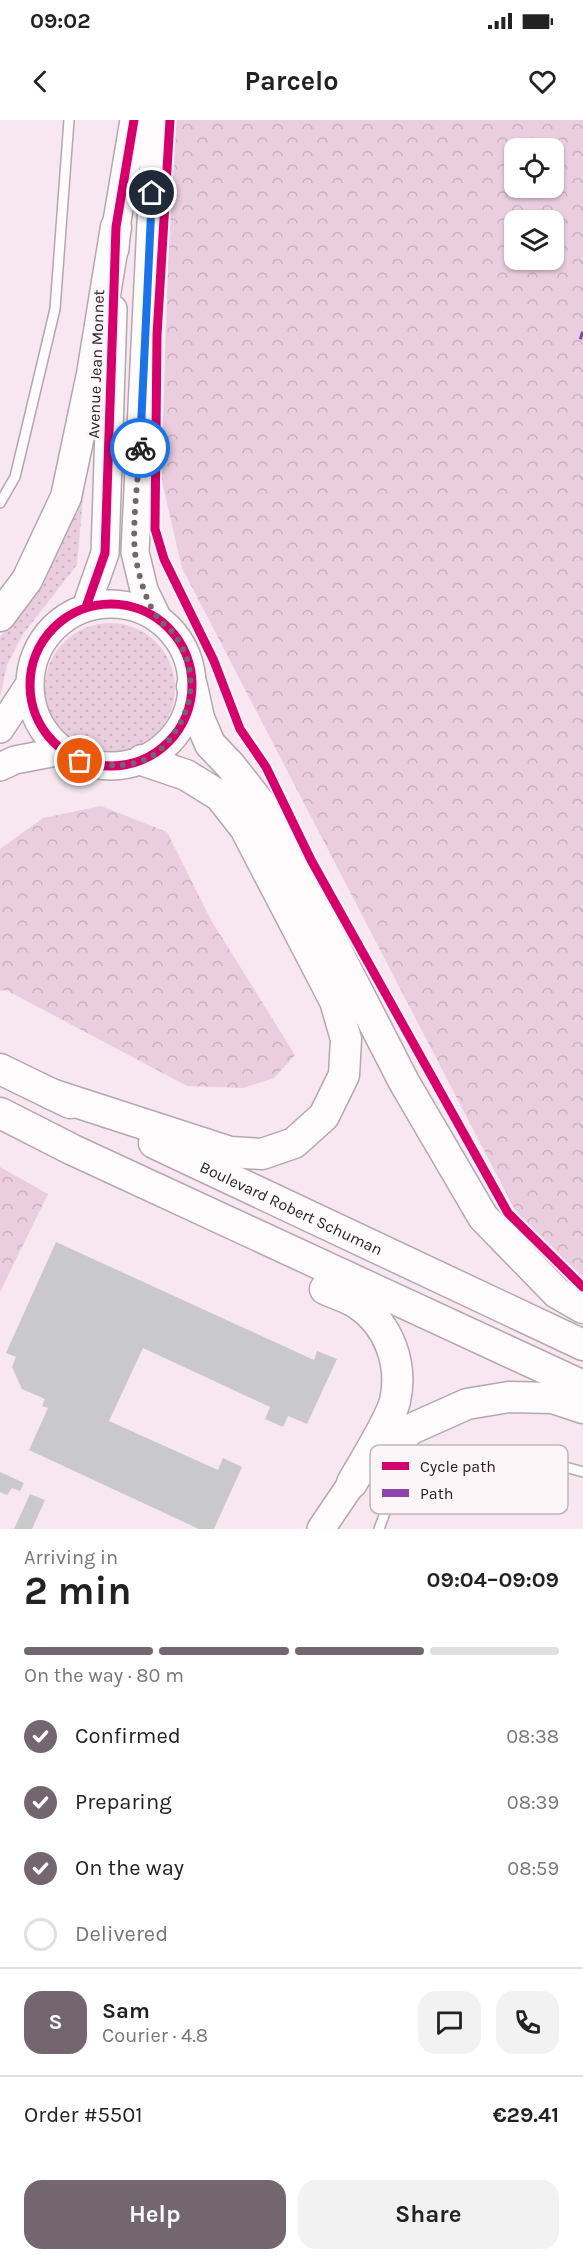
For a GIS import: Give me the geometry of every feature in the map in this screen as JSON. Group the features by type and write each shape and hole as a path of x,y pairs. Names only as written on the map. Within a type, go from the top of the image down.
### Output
{"main road":[{"name":"Avenue Jean Monnet","path":"86,607 105,553 116,227 134,120"},
{"path":"156,120 135,552 144,590 158,619"},
{"path":"0,616 27,580 66,496 92,374 116,227"},
{"path":"192,686 188,709 178,731 162,748 142,760 122,766 101,766 80,761 62,751 48,738 31,704 29,685 33,659 45,636 63,618 86,607 111,603 136,608 158,619 172,632 183,648 190,667 199,718 210,744 230,765 271,822 404,1082 483,1217 557,1293 583,1308"},
{"path":"0,729 29,685"},
{"path":"0,767 15,760 62,751"},
{"path":"51,1094 230,1152 262,1154 294,1143 324,1116 344,1075 346,1040 335,1001 245,828 220,796 186,775 142,760"},
{"name":"Boulevard Robert Schuman","path":"0,1070 583,1345"},
{"path":"0,1113 73,1150 583,1386"},
{"path":"73,1150 223,1242 358,1304 374,1318 387,1335 398,1365 394,1403 372,1445"},
{"path":"394,1445 411,1429 466,1404 509,1397 553,1398 583,1408"},
{"path":"321,1529 352,1483 370,1449"},
{"path":"352,1483 370,1467"}],"lane":[{"path":"0,503 15,477 55,309 69,120"},
{"path":"568,1468 583,1472"},
{"path":"379,1529 385,1514"}],"green space":[{"path":"173,120 583,120 583,1288 546,1270 182,568 161,477"},
{"path":"87,453 77,565 23,634 7,665 0,697 0,637 45,577"},
{"path":"110,623 135,628 156,642 170,663 175,688 170,713 156,734 135,748 110,753 85,748 64,734 50,713 45,688 50,663 64,642 85,628"},
{"path":"101,806 167,832 211,920 295,1055 274,1078 243,1088 187,1086 6,990 0,991 0,849 43,818"},
{"path":"0,1167 48,1194 0,1292"}],"building":[{"path":"56,1242 314,1360 317,1351 337,1359 307,1424 288,1416 283,1427 265,1419 270,1407 143,1348 109,1421 218,1470 223,1458 242,1467 214,1529 199,1529 29,1450 48,1408 42,1406 45,1399 22,1389 12,1367 16,1357 6,1353"},
{"path":"0,1472 24,1483 20,1491 12,1488 7,1495 0,1492"},
{"path":"30,1494 45,1500 32,1529 14,1529"}],"cycle path":[{"path":"86,607 105,553 116,227 134,120"},
{"path":"170,120 157,335 155,529 164,559 214,661 240,729 266,767 311,860 508,1213 583,1287"},
{"path":"111,604 142,610 168,628 186,654 192,685 186,716 168,742 142,760 111,766 80,760 54,742 36,716 30,685 36,654 54,628 80,610 111,604"}],"way so far":[{"path":"80,761 101,766 122,766 142,760 162,748 178,731 188,709 192,686 190,667 183,648 172,632 158,619 149,602 135,552 140,448"}],"route":[{"path":"140,448 152,193"}]}
